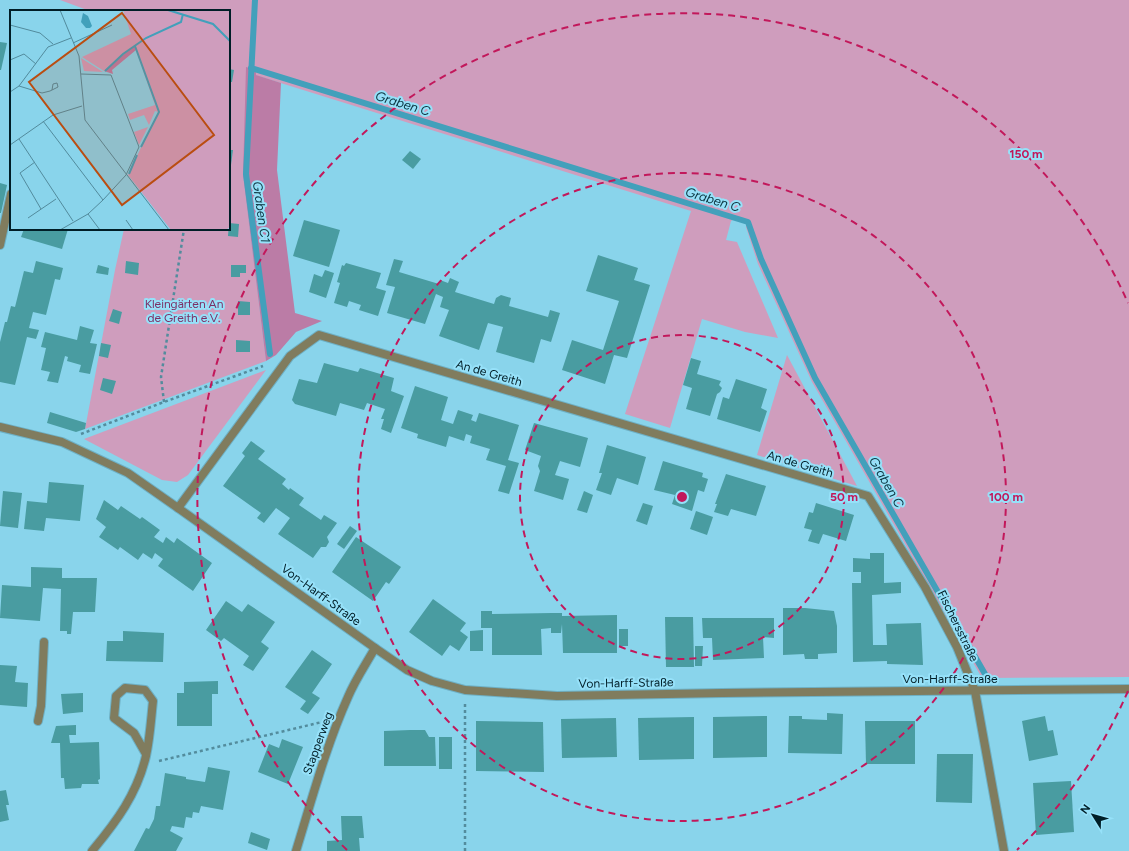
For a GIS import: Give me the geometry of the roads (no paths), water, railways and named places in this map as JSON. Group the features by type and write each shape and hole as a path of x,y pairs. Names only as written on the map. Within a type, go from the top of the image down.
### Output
{"street":[{"path":"0,245 10,199"},
{"name":"An de Greith","path":"178,508 290,356 319,335 868,496"},
{"name":"Von-Harff-Straße","path":"0,427 62,442 128,473 408,670 432,682 465,690 557,696 1129,690"},
{"name":"Fischersstraße","path":"868,496 925,587 957,647 975,691 1004,851"},
{"path":"38,722 41,706 44,642"},
{"name":"Stapperweg","path":"296,851 326,754 340,718 349,695 375,648"},
{"path":"92,851 116,822 132,794 146,754 153,701 145,690 125,688 116,696 114,718 134,733 146,754"}],"waterway":[{"name":"Graben C1","path":"255,0 246,174 270,354"},
{"name":"Graben C","path":"251,68 748,222 761,259 815,378 985,674"}],"park label":[{"name":"Kleingärten An de Greith e.V.","path":"184,311"}]}
